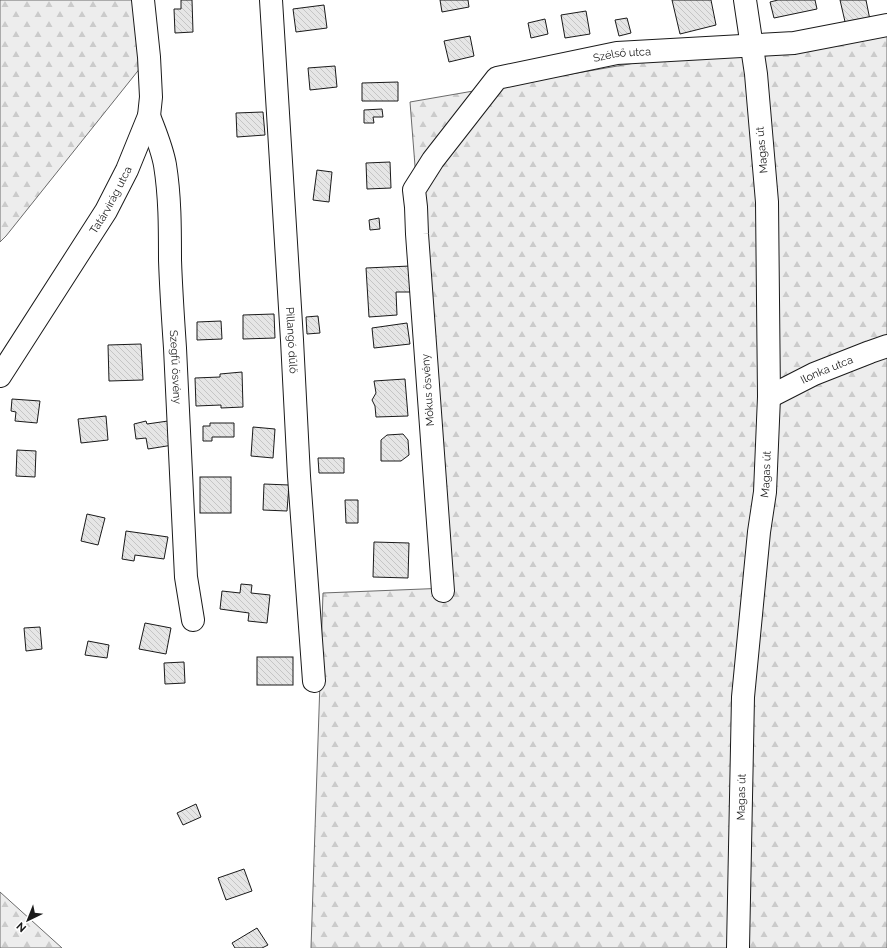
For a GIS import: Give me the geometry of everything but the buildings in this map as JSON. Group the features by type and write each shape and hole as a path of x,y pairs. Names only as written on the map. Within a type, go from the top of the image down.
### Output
{"street":[{"name":"Tatárvirág utca","path":"0,376 106,211 127,170 149,116 151,97 149,57 143,0"},
{"name":"Pillangó dűlő","path":"271,0 299,476 314,681"},
{"name":"Magas út","path":"738,948 743,697 759,532 765,492 769,396 767,202 756,74 745,0"},
{"name":"Szélső utca","path":"414,190 433,160 498,78 617,53 794,43 887,25"},
{"name":"Szegfű ösvény","path":"149,116 165,165 168,192 172,312 186,577 193,620"},
{"name":"Mókus ösvény","path":"414,190 443,590"},
{"name":"Ilonka utca","path":"769,396 814,374 887,346"}],"green space":[{"path":"0,0 143,0 149,57 0,242"},
{"path":"887,27 887,948 311,948 323,593 448,588 410,102 727,47"},
{"path":"0,892 62,948 0,948"}]}
